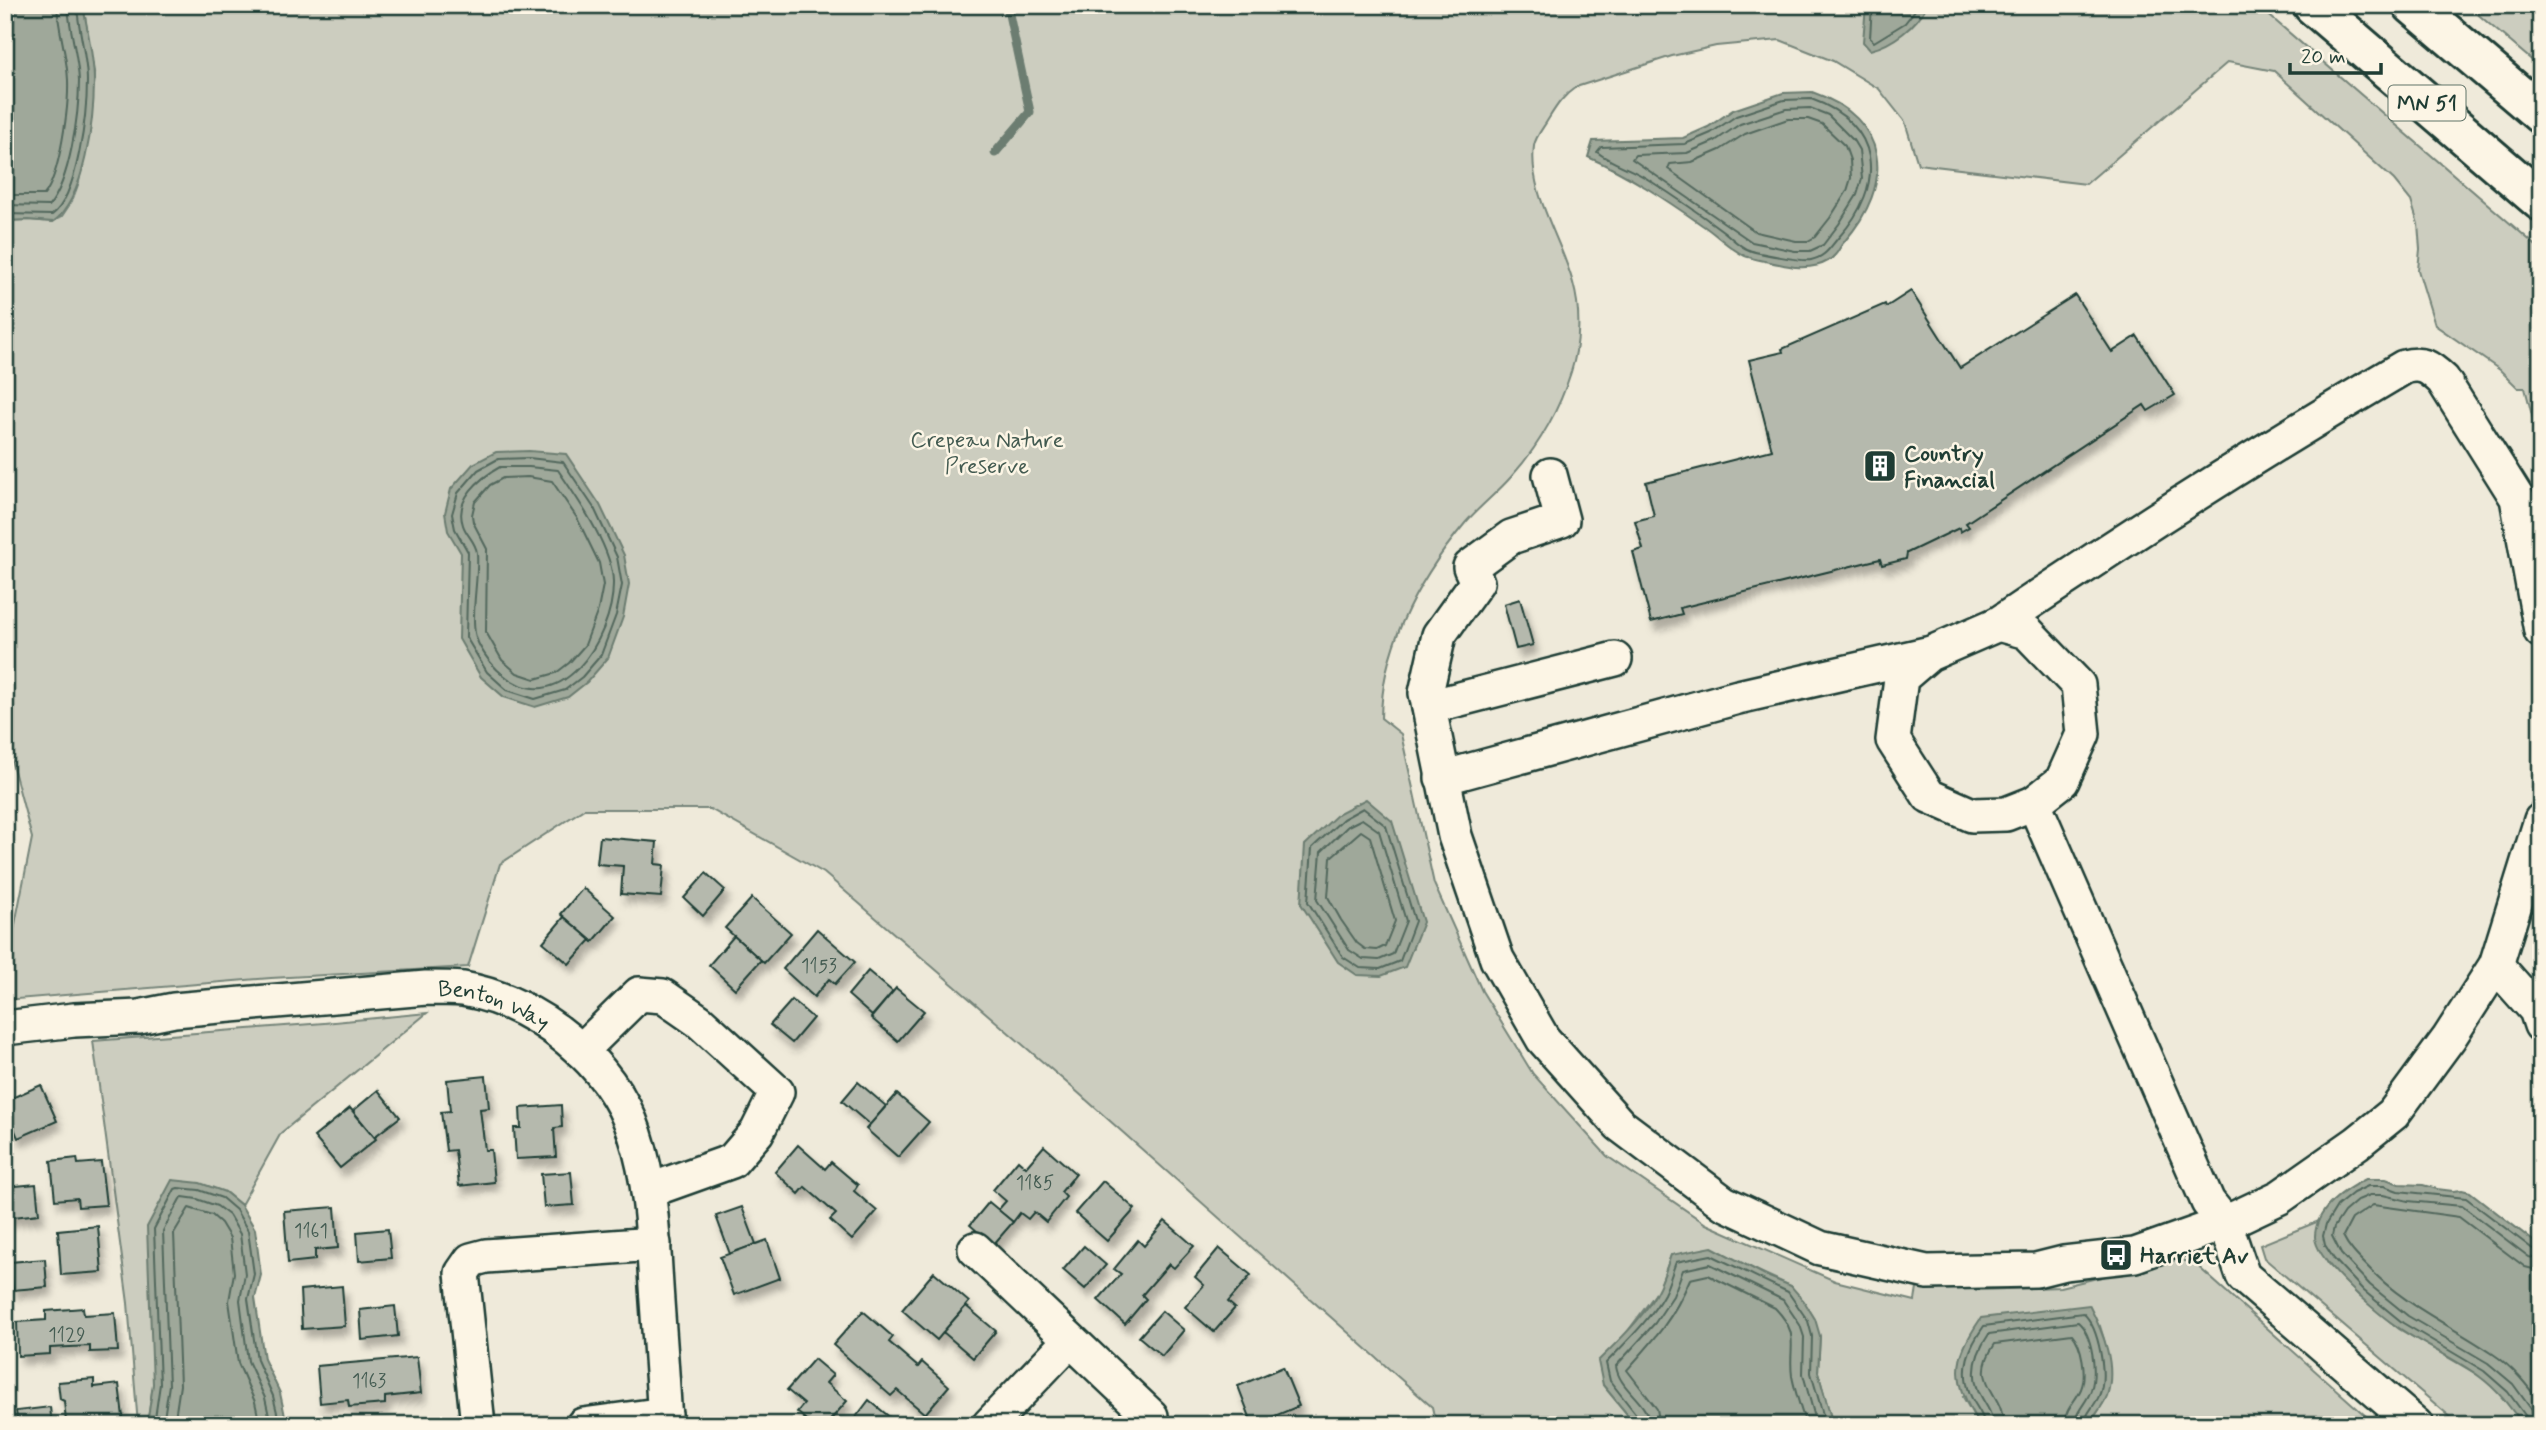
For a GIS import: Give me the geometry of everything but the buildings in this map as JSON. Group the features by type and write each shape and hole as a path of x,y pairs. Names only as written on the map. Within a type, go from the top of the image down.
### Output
{"highway":[{"name":"MN 51","path":"2313,5 2541,201"},
{"name":"MN 51","path":"2413,5 2541,114"}],"street":[{"path":"1442,778 1762,691 1929,654 1998,624 2126,537 2264,450 2404,367 2418,363 2433,370 2443,380 2517,498 2541,631"},
{"path":"1550,475 1562,520 1511,537 1470,567 1477,582 1439,635 1426,693 1455,836 1497,959 1543,1039 1620,1125 1724,1203 1820,1248 1927,1272 2036,1270 2064,1263 2135,1255 2225,1223 2280,1197 2393,1114 2449,1038 2496,965 2541,820"},
{"path":"1929,654 1901,678 1894,740 1929,796 1972,815 2006,814 2034,803 2062,781 2083,734 2078,685 2027,632 1998,624"},
{"path":"1429,707 1615,659"},
{"path":"2034,803 2208,1202 2225,1223 2243,1276 2416,1425"},
{"path":"2496,965 2536,1010 2541,1025"},
{"name":"Benton Way","path":"5,1028 426,988 463,989 501,1001 536,1017 581,1051 597,1067 620,1099 635,1133 648,1191 654,1244 665,1420"},
{"path":"581,1051 639,994 663,996 699,1021 776,1093 757,1132 732,1161 648,1191"},
{"path":"478,1425 462,1273 471,1261 486,1255 654,1244"},
{"path":"975,1249 1151,1416 1143,1425"},
{"path":"989,1425 1070,1340"},
{"path":"583,1425 665,1420"}],"green space":[{"name":"Crepeau Nature Preserve","path":"83,5 2257,5 2541,250 2541,450 2525,388 2518,388 2500,370 2435,325 2418,270 2418,224 2411,201 2394,180 2274,71 2228,62 2086,184 1918,164 1905,122 1879,89 1833,61 1780,40 1716,46 1672,56 1576,87 1558,105 1536,139 1533,164 1536,181 1576,294 1578,328 1574,361 1554,414 1539,441 1506,483 1466,522 1433,565 1419,589 1396,638 1388,664 1381,718 1401,734 1434,884 1482,991 1533,1074 1607,1156 1706,1224 1835,1281 1915,1301 1918,1282 1979,1290 2060,1287 2176,1259 2194,1263 2376,1425 2089,1425 2105,1400 2109,1379 2107,1352 2100,1326 1963,1397 1979,1425 1833,1425 1818,1372 1820,1336 1791,1286 1749,1267 1671,1255 1659,1289 1625,1335 1603,1385 1636,1425 1436,1425 1432,1407 1074,1089 824,873 710,809 584,809 500,864 468,967 271,978 5,1000 5,975 32,838 5,737 5,221 53,222 62,216 72,201 79,182 95,79"},
{"path":"2467,5 2541,5 2541,68"},
{"path":"427,1013 281,1133 241,1205 225,1192 153,1385 147,1425 138,1425 128,1303 93,1041"},
{"path":"2319,1221 2315,1236 2328,1264 2359,1296 2399,1329 2480,1376 2503,1396 2523,1425 2460,1425 2264,1258 2260,1245"}],"water":[{"path":"5,5 83,5 94,72 89,136 86,157 73,196 53,222 5,221"},
{"path":"1866,5 1927,5 1903,34 1870,50 1863,42"},
{"path":"1812,92 1838,104 1857,119 1870,136 1876,155 1877,176 1871,198 1860,220 1835,255 1817,266 1793,267 1745,256 1660,197 1588,157 1593,141 1683,138 1708,127 1733,110 1783,93"},
{"path":"496,452 566,454 600,505 624,555 629,584 623,617 608,658 587,682 568,697 535,707 504,697 481,677 459,639 461,553 448,531 445,513 451,489 473,464"},
{"path":"1366,799 1392,821 1423,922 1405,967 1381,976 1357,975 1338,962 1301,904 1305,845 1339,813"},
{"path":"2366,1179 2386,1179 2399,1184 2470,1192 2541,1247 2541,1425 2523,1425 2486,1382 2392,1323 2351,1288 2326,1260 2315,1237 2320,1218 2341,1194"},
{"path":"172,1180 200,1183 225,1192 241,1205 255,1229 261,1275 255,1298 264,1359 280,1393 287,1425 147,1425 153,1384 147,1227"},
{"path":"1712,1247 1791,1286 1804,1301 1815,1319 1820,1336 1818,1372 1833,1425 1636,1425 1603,1385 1598,1361 1632,1327 1654,1298 1671,1255"},
{"path":"2089,1305 2107,1349 2110,1384 2107,1396 2089,1425 1979,1425 1964,1395 1959,1371 1964,1347 1981,1318"}],"waterway":[{"path":"995,153 1030,112 1007,5"}],"place":[{"name":"Country Financial","path":"1880,466"},
{"name":"Harriet Av","path":"2116,1255"}]}
